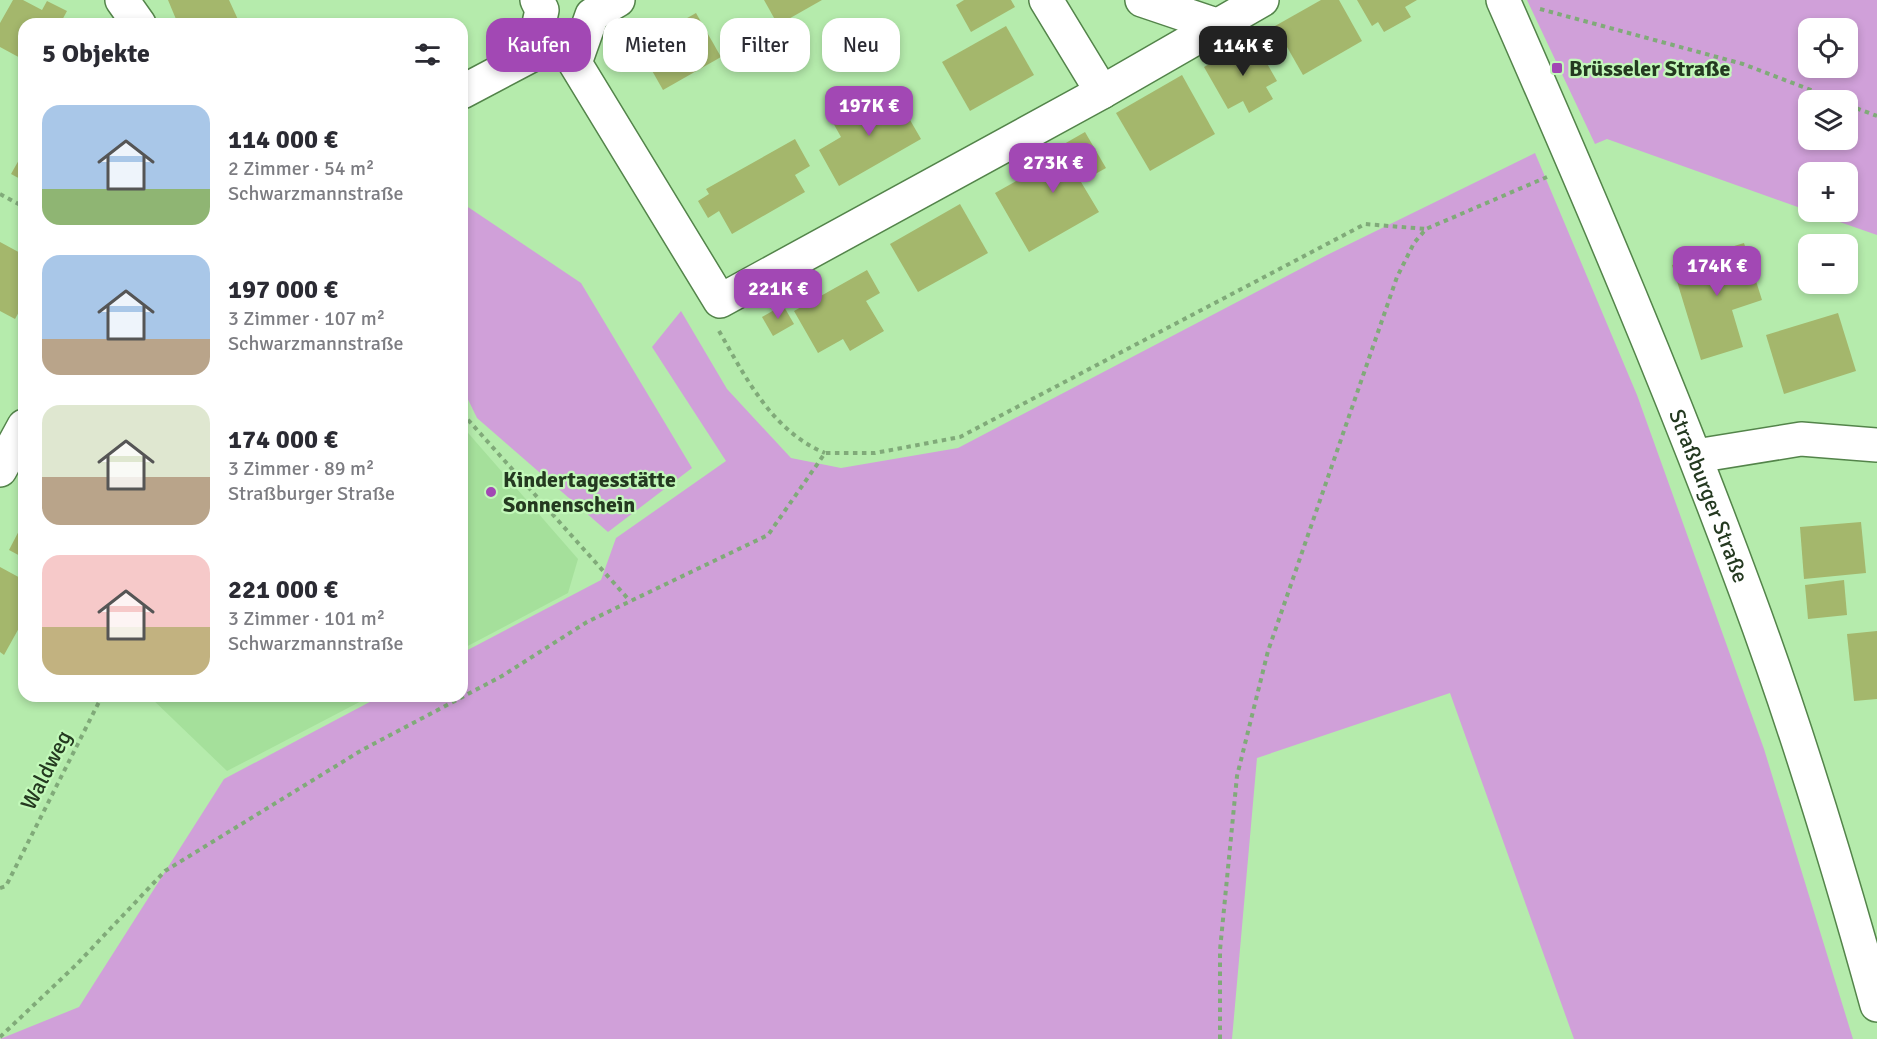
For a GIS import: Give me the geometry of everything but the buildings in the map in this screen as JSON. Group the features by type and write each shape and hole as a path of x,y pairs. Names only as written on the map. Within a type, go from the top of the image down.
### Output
{"street":[{"path":"122,0 135,18"},
{"path":"468,89 532,55 542,10 537,0"},
{"path":"618,0 592,15 575,63 720,302 1102,92 1262,0"},
{"path":"1046,0 1102,92"},
{"path":"1142,0 1216,25"},
{"name":"Straßburger Straße","path":"1516,3 1576,167 1696,456 1749,597 1801,751 1877,1005"},
{"path":"0,470 18,437"},
{"path":"1696,456 1802,439 1877,444"}],"path":[{"path":"1516,3 1743,64 1811,90"},
{"path":"1858,109 1877,116"},
{"path":"1220,1039 1220,950 1237,776 1268,651 1397,277 1414,243 1426,230 1576,167"},
{"path":"0,194 18,204"},
{"path":"720,302 711,316 754,394 804,444 825,453 875,453 960,437 1365,224 1426,230"},
{"path":"468,419 630,601"},
{"path":"468,694 502,676 587,622 768,535 825,453"},
{"name":"Waldweg","path":"0,888 6,886 99,702"},
{"path":"0,1037 76,965 165,871 362,750 453,702"}],"shaded area":[{"path":"1527,0 1877,0 1877,235 1840,222 1858,222 1858,162 1798,162 1798,207 1607,139 1595,144"},
{"path":"1535,153 1637,395 1764,749 1853,1039 1574,1039 1450,693 1257,758 1232,1039 0,1039 79,1007 224,779 370,702 468,702 468,650 601,580 616,538 726,461 652,347 681,311 727,389 791,458 841,468 958,448 1327,255"},
{"path":"468,207 581,283 692,468 608,532 477,418 468,399"},
{"name":"Kindertagesstätte Sonnenschein","path":"468,433 578,559 568,593 468,646"},
{"path":"155,702 359,702 227,771"}],"place":[{"name":"Brüsseler Straße","path":"1557,68"},
{"name":"Kindertagesstätte Sonnenschein","path":"491,492"}]}
